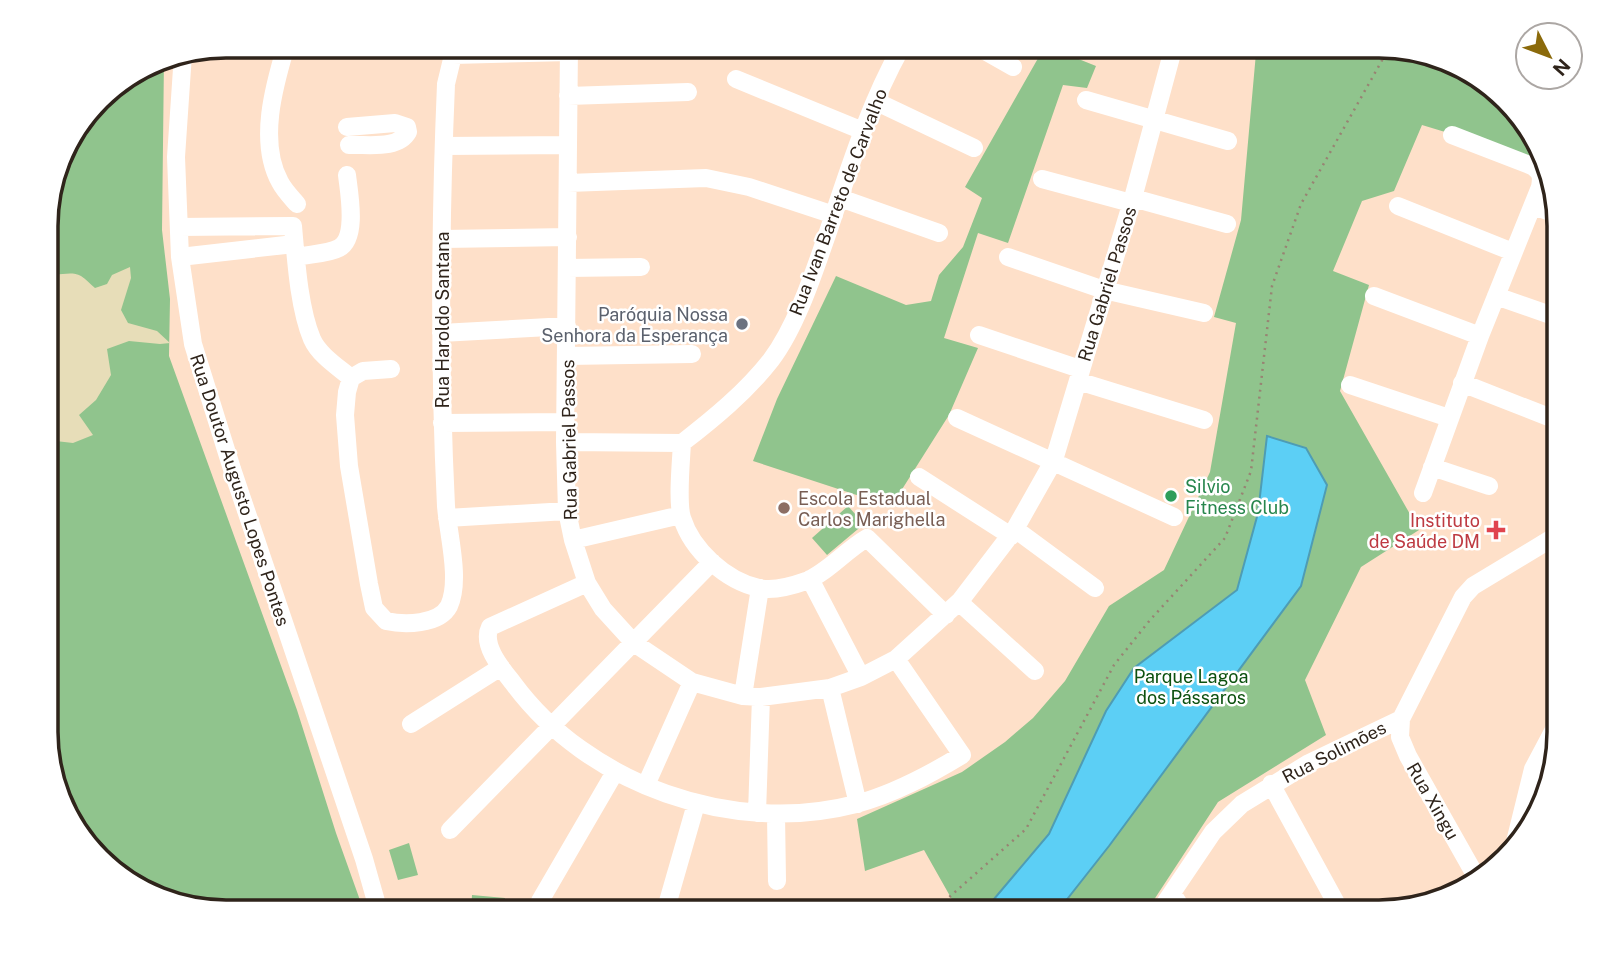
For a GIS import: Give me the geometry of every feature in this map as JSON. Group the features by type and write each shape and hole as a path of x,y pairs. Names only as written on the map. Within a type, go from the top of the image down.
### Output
{"street":[{"path":"283,58 275,91 270,145 273,165 280,183 297,204"},
{"name":"Rua Haroldo Santana","path":"351,378 345,415 347,451 374,608 382,618 393,622 436,619 443,615 448,607 454,585 442,423 441,333 446,84 452,58"},
{"name":"Rua Gabriel Passos","path":"569,58 565,442 567,510 573,540 587,583 603,609 634,643 692,682 743,696 761,697 830,688 861,677 896,659 952,609 1013,533 1054,460 1132,201 1171,58"},
{"name":"Rua Ivan Barreto de Carvalho","path":"682,443 736,396 772,358 805,293 863,131 894,58"},
{"path":"997,58 1013,67"},
{"name":"Rua Doutor Augusto Lopes Pontes","path":"182,63 176,157 180,257 193,344 376,900"},
{"path":"736,79 863,131"},
{"path":"568,96 688,92"},
{"path":"1086,100 1228,141"},
{"path":"875,101 974,148"},
{"path":"1452,135 1537,170"},
{"path":"444,146 568,145"},
{"path":"180,257 239,250 338,249 347,240 351,225 347,175"},
{"path":"1423,493 1462,383 1540,187 1539,177"},
{"path":"568,183 706,178 939,233"},
{"path":"1042,179 1227,223"},
{"path":"1398,206 1513,252"},
{"path":"1533,206 1546,211"},
{"path":"238,226 239,250"},
{"path":"179,227 293,226 304,307 313,340 327,358 351,378 363,371 391,369"},
{"path":"442,239 568,237"},
{"path":"1008,257 1104,290 1204,313"},
{"path":"567,268 641,267"},
{"path":"1374,296 1480,336"},
{"path":"1496,296 1547,314"},
{"path":"441,333 567,326"},
{"path":"979,335 1204,420"},
{"path":"567,356 692,354"},
{"path":"1462,383 1547,416"},
{"path":"1350,384 1449,418"},
{"path":"957,418 1174,517"},
{"path":"442,423 566,422"},
{"path":"565,442 682,443 681,515 696,544 712,562 741,582 760,588 779,587 810,579 852,546 867,538 952,609 1035,671"},
{"path":"1432,467 1489,486"},
{"path":"919,477 1013,533 1095,589"},
{"path":"447,518 567,510"},
{"path":"573,540 681,515"},
{"name":"Rua Solimões","path":"1167,900 1227,816 1271,784 1350,742 1401,719 1463,597 1473,586 1547,541"},
{"path":"450,830 712,562"},
{"path":"810,579 861,677"},
{"path":"587,583 497,623 491,627 489,646 500,667 532,707 552,726 615,772 696,803 757,813 820,811 858,804 917,781 962,755 896,659"},
{"path":"743,696 760,588"},
{"path":"411,724 500,667"},
{"path":"646,785 692,682"},
{"path":"830,688 858,804"},
{"path":"757,813 761,697"},
{"name":"Rua Xingu","path":"1401,719 1401,737 1408,756 1473,871"},
{"path":"1520,824 1533,769 1547,743"},
{"path":"541,900 615,772"},
{"path":"1271,784 1334,900"},
{"path":"668,900 696,803"},
{"path":"776,814 777,881"},
{"path":"1172,892 1177,900"}],"path":[{"path":"946,900 1026,829 1114,665 1150,620 1224,538 1251,471 1272,286 1301,204 1383,58"}],"green space":[{"path":"1038,58 1076,58 1096,66 1087,88 1063,85 1008,243 978,233 944,338 978,348 949,415 894,502 881,503 753,461 777,399 836,276 906,305 931,301 939,275 963,247 982,198 965,187"},
{"name":"Parque Lagoa dos Pássaros","path":"1256,58 1379,58 1422,63 1463,80 1490,100 1519,133 1533,158 1422,125 1394,191 1362,201 1333,271 1369,285 1340,391 1419,530 1361,567 1305,680 1326,735 1218,802 1154,900 952,900 924,850 865,871 857,819 962,772 1005,742 1033,718 1065,681 1109,606 1164,570 1210,472 1236,323 1214,317 1241,220"},
{"path":"164,70 162,230 170,299 169,356 297,710 360,900 226,900 183,895 142,878 107,851 80,816 63,775 58,732 59,204 63,183 80,142 100,115 142,80"},
{"path":"848,506 864,524 827,555 812,538"},
{"path":"409,843 418,875 398,880 389,850"},
{"path":"472,895 505,898 505,900 472,900"}],"sand":[{"path":"130,267 131,278 121,310 128,323 157,331 170,343 129,341 107,349 111,375 96,400 79,415 93,435 73,443 58,441 58,274 77,274 95,288 107,284 112,275"}],"water":[{"path":"1267,436 1306,448 1327,485 1301,586 1066,900 993,900 1049,834 1106,711 1134,668 1237,590 1258,513"}],"place":[{"name":"Paróquia Nossa Senhora da Esperança","path":"742,324"},
{"name":"Silvio Fitness Club","path":"1171,496"},
{"name":"Escola Estadual Carlos Marighella","path":"784,508"},
{"name":"Instituto de Saúde DM","path":"1496,530"}]}
